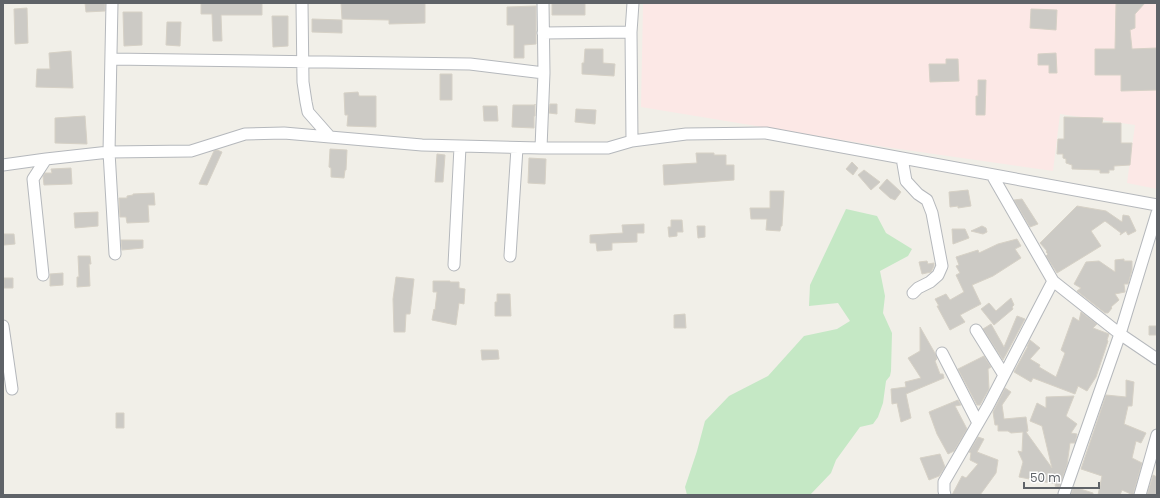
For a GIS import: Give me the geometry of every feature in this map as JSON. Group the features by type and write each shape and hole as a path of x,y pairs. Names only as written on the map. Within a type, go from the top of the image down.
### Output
{"street":[{"path":"112,3 108,152 115,254"},
{"path":"302,3 303,82 308,112 330,137"},
{"path":"542,148 544,73 543,3"},
{"path":"632,141 631,32 633,3"},
{"path":"544,33 631,32"},
{"path":"111,59 470,64 544,73"},
{"path":"3,165 108,152 191,151 245,134 284,133 460,147 608,148 632,141 686,134 766,133 1157,205"},
{"path":"454,265 460,147"},
{"path":"510,256 517,148"},
{"path":"902,158 906,181 918,194 927,200 932,213 942,266 938,275 913,293"},
{"path":"43,275 33,179 46,159"},
{"path":"992,175 1052,281 1120,334 1157,359"},
{"path":"1064,494 1120,334 1157,213"},
{"path":"945,495 944,482 1004,375 1052,281"},
{"path":"3,326 12,389"},
{"path":"976,330 1004,375"},
{"path":"942,353 978,423"},
{"path":"1140,495 1157,435"}],"shaded area":[{"path":"643,3 1157,3 1157,189 1127,183 1135,125 1060,114 1053,171 885,147 641,107"}],"green space":[{"path":"846,209 877,216 886,233 912,249 908,256 880,271 885,296 883,313 892,333 891,371 890,376 886,381 883,403 878,417 873,424 860,427 836,460 831,473 810,495 687,495 685,487 705,421 729,396 768,376 804,336 837,329 850,321 838,303 809,306 810,285"}],"building":[{"path":"85,3 105,3 105,11 86,12"},
{"path":"201,3 262,3 262,15 221,15 222,41 213,41 212,14 201,14"},
{"path":"341,3 425,3 425,23 389,24 389,20 342,19"},
{"path":"552,3 585,3 585,15 552,15"},
{"path":"1116,3 1145,3 1135,14 1135,28 1130,30 1132,49 1157,48 1157,90 1121,91 1121,75 1095,75 1095,49 1115,49"},
{"path":"536,6 536,44 524,45 524,58 514,58 514,25 507,25 507,7"},
{"path":"27,8 28,43 15,44 14,9"},
{"path":"1031,9 1057,10 1056,30 1030,28"},
{"path":"123,12 142,12 142,45 124,46"},
{"path":"272,16 288,16 288,46 273,47"},
{"path":"312,19 342,20 342,33 312,32"},
{"path":"167,22 181,22 180,46 166,45"},
{"path":"585,49 603,49 603,63 615,64 614,76 582,74 582,63 584,63"},
{"path":"71,51 73,88 36,87 37,69 50,69 49,53"},
{"path":"1056,53 1057,73 1049,73 1049,65 1038,65 1038,54"},
{"path":"946,59 958,59 959,81 930,82 929,64 946,64"},
{"path":"440,74 452,74 452,100 440,100"},
{"path":"978,80 986,80 985,115 976,115"},
{"path":"358,92 359,96 376,96 376,127 347,126 348,115 345,115 344,93"},
{"path":"550,104 557,104 557,114 549,113"},
{"path":"513,105 535,105 534,128 512,127"},
{"path":"483,106 497,106 498,121 484,121"},
{"path":"576,109 596,110 595,124 575,122"},
{"path":"85,116 87,144 55,143 55,118"},
{"path":"1064,117 1103,118 1102,123 1121,123 1121,143 1132,143 1130,165 1114,166 1114,170 1109,170 1109,173 1100,173 1100,170 1072,169 1072,165 1066,163 1066,159 1063,158 1063,154 1057,154 1058,139 1064,139"},
{"path":"330,149 347,150 344,178 331,177 331,168 329,167"},
{"path":"217,150 222,152 207,185 199,184 214,151"},
{"path":"696,153 726,155 726,165 734,165 734,180 664,185 663,165 697,163"},
{"path":"437,154 445,155 443,182 435,182"},
{"path":"529,158 546,159 545,184 528,183"},
{"path":"852,162 858,168 853,175 846,169"},
{"path":"71,168 72,184 44,185 43,176 45,173 52,173 51,169"},
{"path":"864,170 880,182 871,190 858,175"},
{"path":"887,179 901,192 895,200 890,198 879,188"},
{"path":"968,190 971,206 958,208 958,206 950,207 949,192"},
{"path":"770,191 784,191 782,226 780,231 766,230 767,219 751,219 750,208 770,208"},
{"path":"154,193 155,205 148,205 149,222 127,223 126,217 120,217 119,198 127,198 127,196 133,194"},
{"path":"1022,199 1038,224 1030,227 1014,200"},
{"path":"1077,206 1106,211 1122,222 1123,215 1129,216 1136,231 1128,235 1126,231 1120,235 1121,233 1105,221 1091,231 1101,246 1057,273 1046,256 1048,254 1046,252 1047,251 1040,243"},
{"path":"98,212 98,226 75,228 74,213"},
{"path":"671,220 682,220 683,232 677,232 677,236 669,237 668,227 671,227"},
{"path":"644,224 644,233 637,233 637,242 612,243 612,250 597,251 596,243 590,243 590,235 623,233 622,225"},
{"path":"697,226 705,226 705,237 698,238"},
{"path":"982,226 986,228 987,232 983,234 971,231"},
{"path":"952,229 965,229 969,238 953,244"},
{"path":"4,234 14,234 15,244 4,245"},
{"path":"1017,239 1021,246 1015,249 1021,258 993,276 972,285 981,304 960,315 965,322 950,330 937,306 939,306 935,299 946,294 950,300 964,292 956,275 960,273 956,266 959,265 956,257 978,250 979,253 998,244"},
{"path":"121,240 143,240 143,248 122,250"},
{"path":"78,256 90,256 90,286 77,287 77,277 79,277"},
{"path":"1124,259 1124,261 1132,261 1132,270 1128,284 1124,284 1125,292 1115,294 1119,300 1111,307 1112,308 1108,313 1105,313 1077,291 1081,288 1074,284 1086,262 1099,261 1115,272 1115,260"},
{"path":"927,261 928,264 934,263 934,266 931,272 922,274 919,262"},
{"path":"63,273 63,285 50,286 50,274"},
{"path":"396,277 414,279 410,314 406,314 405,332 394,332 393,299"},
{"path":"4,278 13,278 13,288 4,288"},
{"path":"433,281 459,282 459,288 465,289 464,304 459,303 456,325 432,320 437,292 433,292"},
{"path":"497,294 510,294 511,316 495,316 495,302 497,302"},
{"path":"1011,298 1014,305 1012,307 1013,309 994,325 981,309 989,303 996,311"},
{"path":"1081,312 1097,324 1093,328 1109,334 1096,377 1087,391 1078,386 1075,394 1033,378 1031,382 1014,372 1030,340 1040,348 1030,359 1040,365 1039,367 1056,377 1065,353 1061,350 1073,317 1079,321"},
{"path":"685,314 686,328 674,328 674,315"},
{"path":"1017,316 1025,319 1003,360 983,329 991,324 1004,347"},
{"path":"1149,326 1157,326 1157,335 1149,335"},
{"path":"920,327 936,355 937,359 935,361 940,374 943,374 944,378 906,394 911,418 901,422 897,403 892,404 891,389 906,387 905,382 921,378 908,358 920,351"},
{"path":"481,350 498,350 499,359 482,360"},
{"path":"984,356 991,367 988,369 989,389 980,405 977,405 958,369"},
{"path":"1126,380 1134,382 1132,406 1128,406 1124,424 1146,433 1141,443 1136,441 1132,458 1142,463 1133,495 1122,490 1120,495 1098,495 1102,476 1081,469 1106,395 1126,397"},
{"path":"1005,388 1011,392 1002,405 1004,419 1026,417 1028,431 1026,432 1052,468 1042,426 1030,421 1037,403 1046,408 1046,397 1074,396 1066,416 1077,424 1071,433 1077,434 1075,443 1070,443 1067,465 1059,488 1055,486 1056,484 1019,477 1023,462 1018,451 1022,452 1023,432 1011,433 1008,431 998,431 998,425 995,425 993,412"},
{"path":"958,400 961,405 955,406 967,429 954,451 948,454 937,434 929,412"},
{"path":"116,413 124,413 124,428 116,428"},
{"path":"978,437 984,439 977,452 998,460 996,473 980,495 952,495 962,476 966,478 978,464 970,460 971,453 969,452"},
{"path":"940,454 945,467 939,476 929,480 920,458"},
{"path":"1153,475 1157,477 1157,495 1147,495"},
{"path":"1074,487 1093,493 1093,495 1073,495 1071,494"}]}
